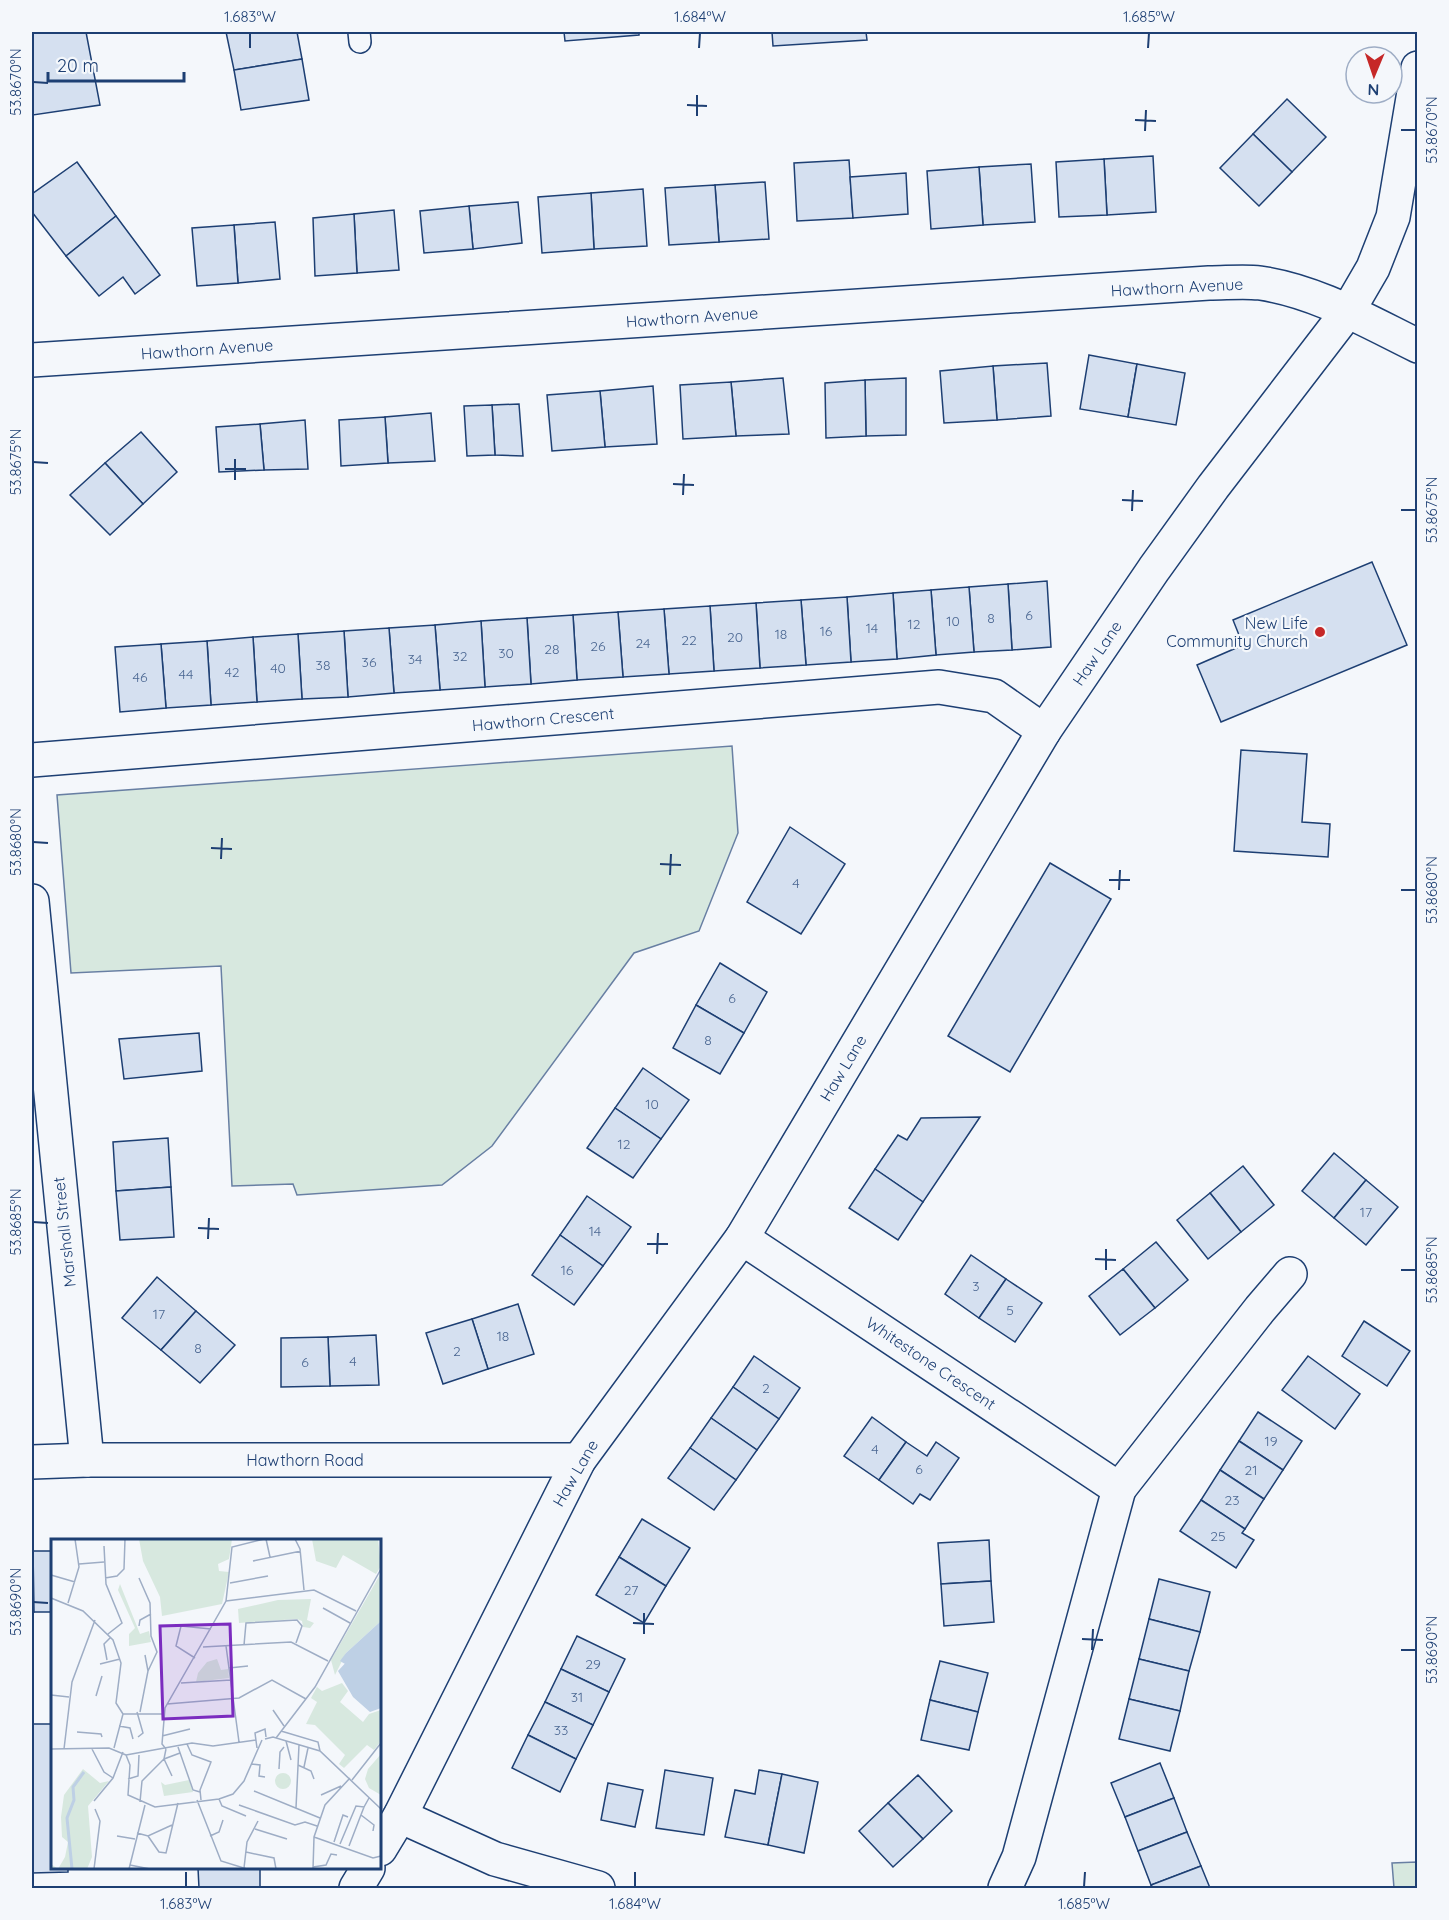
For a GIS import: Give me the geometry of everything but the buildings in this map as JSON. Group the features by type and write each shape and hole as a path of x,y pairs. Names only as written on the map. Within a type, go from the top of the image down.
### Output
{"street":[{"name":"Haw Lane","path":"381,1847 400,1816 579,1460 742,1238 1044,731 1160,560 1348,311 1373,268 1394,217 1416,87"},
{"name":"Hawthorn Avenue","path":"32,360 1209,284 1259,283 1300,292 1348,311 1418,346"},
{"name":"Hawthorn Crescent","path":"32,760 939,687 993,696 1044,731"},
{"name":"Marshall Street","path":"32,901 37,1004 87,1460"},
{"name":"Whitestone Crescent","path":"742,1238 1119,1489"},
{"path":"1005,1888 1020,1857 1119,1489 1252,1318 1290,1274"},
{"name":"Hawthorn Road","path":"32,1462 579,1460"},
{"path":"400,1816 495,1859 598,1888"},
{"path":"356,1888 367,1869"}],"shaded area":[{"path":"732,746 738,833 699,931 634,953 492,1146 442,1185 297,1195 293,1184 232,1186 221,966 71,973 57,795"},
{"path":"1417,1862 1417,1888 1394,1888 1392,1863"}],"place":[{"name":"New Life Community Church","path":"1320,632"}]}
